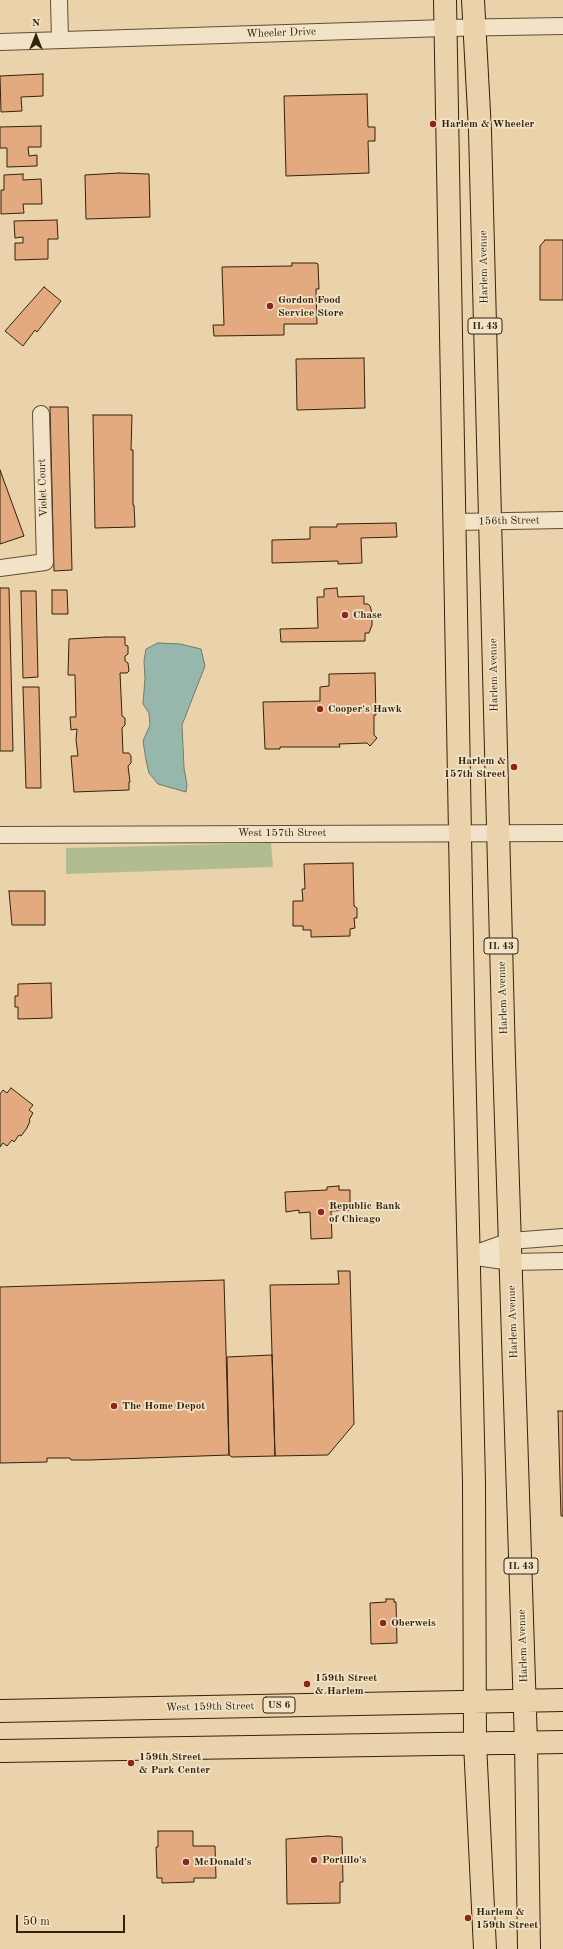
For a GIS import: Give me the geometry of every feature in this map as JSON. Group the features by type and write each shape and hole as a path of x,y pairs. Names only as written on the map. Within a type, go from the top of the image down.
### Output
{"main road":[{"path":"446,0 454,522 468,1256 474,1482 475,1744 485,1949"},
{"name":"Harlem Avenue","path":"473,0 480,130 510,1252 525,1701 529,1949"},
{"name":"West 159th Street","path":"0,1711 563,1700"},
{"path":"0,1751 563,1742"}],"street":[{"path":"59,0 60,40"},
{"name":"Wheeler Drive","path":"0,42 446,28 563,26"},
{"name":"Violet Court","path":"0,568 46,562 41,414"},
{"name":"156th Street","path":"454,522 563,520"},
{"name":"West 157th Street","path":"0,835 460,832 563,833"},
{"path":"468,1256 510,1252 563,1237"},
{"path":"510,1252 563,1261"}],"green space":[{"path":"271,843 273,867 66,874 66,848"}],"water":[{"path":"158,643 180,644 201,649 205,666 182,725 184,768 187,785 186,792 158,784 149,773 146,760 143,741 150,725 149,713 143,704 145,678 144,661 146,649"}],"building":[{"path":"43,74 43,96 21,97 22,111 1,112 0,76"},
{"path":"367,94 368,127 375,127 375,141 368,141 369,173 286,176 284,96"},
{"path":"41,126 41,147 28,147 29,156 37,155 37,166 7,167 7,148 0,148 0,127"},
{"path":"119,173 149,174 150,217 86,219 85,175"},
{"path":"23,174 23,180 41,179 42,204 23,204 24,213 1,214 1,190 4,190 4,175"},
{"path":"57,220 58,239 48,239 48,259 15,260 15,243 23,243 23,237 15,238 14,221"},
{"path":"545,240 563,240 563,300 540,300 540,246"},
{"name":"Gordon Food Service Store","path":"292,263 318,264 319,289 316,289 317,324 284,324 284,335 214,336 213,325 224,325 222,267 292,266"},
{"path":"44,287 61,301 37,332 35,330 23,346 5,331"},
{"path":"364,358 365,408 297,410 296,359"},
{"path":"50,407 68,407 72,570 54,571"},
{"path":"93,415 132,415 131,450 133,450 133,505 135,527 95,528"},
{"path":"0,470 24,536 0,544"},
{"path":"396,523 397,537 361,538 362,563 338,564 338,561 272,563 272,540 310,539 310,527 337,527 337,524"},
{"path":"0,588 9,588 13,751 0,751"},
{"name":"Chase","path":"337,588 338,597 364,596 364,604 368,604 370,606 372,613 372,625 369,633 365,633 365,641 281,642 280,629 318,628 317,597 324,597 324,589"},
{"path":"52,590 67,590 68,614 52,614"},
{"path":"21,591 36,591 38,677 23,678"},
{"path":"125,637 125,645 128,646 128,654 125,656 125,661 128,663 129,671 127,673 120,673 122,716 125,718 125,725 122,728 123,753 129,753 131,756 131,763 128,766 130,782 129,790 74,792 71,756 78,756 76,740 77,729 71,730 70,717 76,717 75,675 68,675 69,639"},
{"name":"Cooper's Hawk","path":"375,673 376,715 374,715 374,735 377,738 370,746 367,743 339,744 340,747 280,747 280,749 265,749 263,702 320,701 320,687 329,686 329,674"},
{"path":"23,687 39,687 41,788 26,788"},
{"path":"353,863 354,906 357,908 357,918 354,918 355,928 350,929 350,936 311,937 311,930 303,930 303,926 293,926 293,901 303,901 302,889 305,889 304,864"},
{"path":"9,891 45,891 45,925 12,925"},
{"path":"51,983 52,1018 18,1019 18,1007 15,1007 15,996 18,996 18,984"},
{"path":"11,1088 33,1105 29,1110 33,1113 27,1128 21,1136 19,1135 14,1142 12,1140 7,1146 3,1143 0,1147 0,1094 3,1090 7,1093"},
{"name":"Republic Bank of Chicago","path":"339,1186 339,1190 350,1190 350,1210 331,1211 332,1238 311,1239 310,1212 299,1213 299,1210 286,1212 285,1192 327,1190 327,1187"},
{"path":"338,1271 350,1271 354,1424 328,1455 275,1456 270,1285 339,1284"},
{"name":"The Home Depot","path":"224,1280 229,1455 90,1460 47,1458 47,1462 0,1463 0,1287"},
{"path":"272,1355 275,1456 232,1457 229,1455 227,1357"},
{"path":"558,1411 563,1411 563,1516 561,1516"},
{"name":"Oberweis","path":"386,1599 394,1599 394,1602 396,1602 397,1643 371,1644 370,1603 386,1602"},
{"name":"McDonald's","path":"158,1831 193,1831 193,1846 215,1846 216,1878 194,1878 194,1882 162,1883 162,1878 157,1878 156,1847 158,1847"},
{"name":"Portillo's","path":"328,1836 342,1837 343,1882 340,1882 340,1903 287,1904 286,1839"}],"place":[{"name":"Harlem & Wheeler","path":"433,124"},
{"name":"Gordon Food Service Store","path":"270,306"},
{"name":"Chase","path":"345,615"},
{"name":"Cooper's Hawk","path":"320,709"},
{"name":"Harlem & 157th Street","path":"514,767"},
{"name":"Republic Bank of Chicago","path":"321,1212"},
{"name":"The Home Depot","path":"114,1406"},
{"name":"Oberweis","path":"383,1623"},
{"name":"159th Street & Harlem","path":"307,1684"},
{"name":"159th Street & Park Center","path":"131,1763"},
{"name":"Portillo's","path":"314,1860"},
{"name":"McDonald's","path":"186,1862"},
{"name":"Harlem & 159th Street","path":"468,1918"}]}
